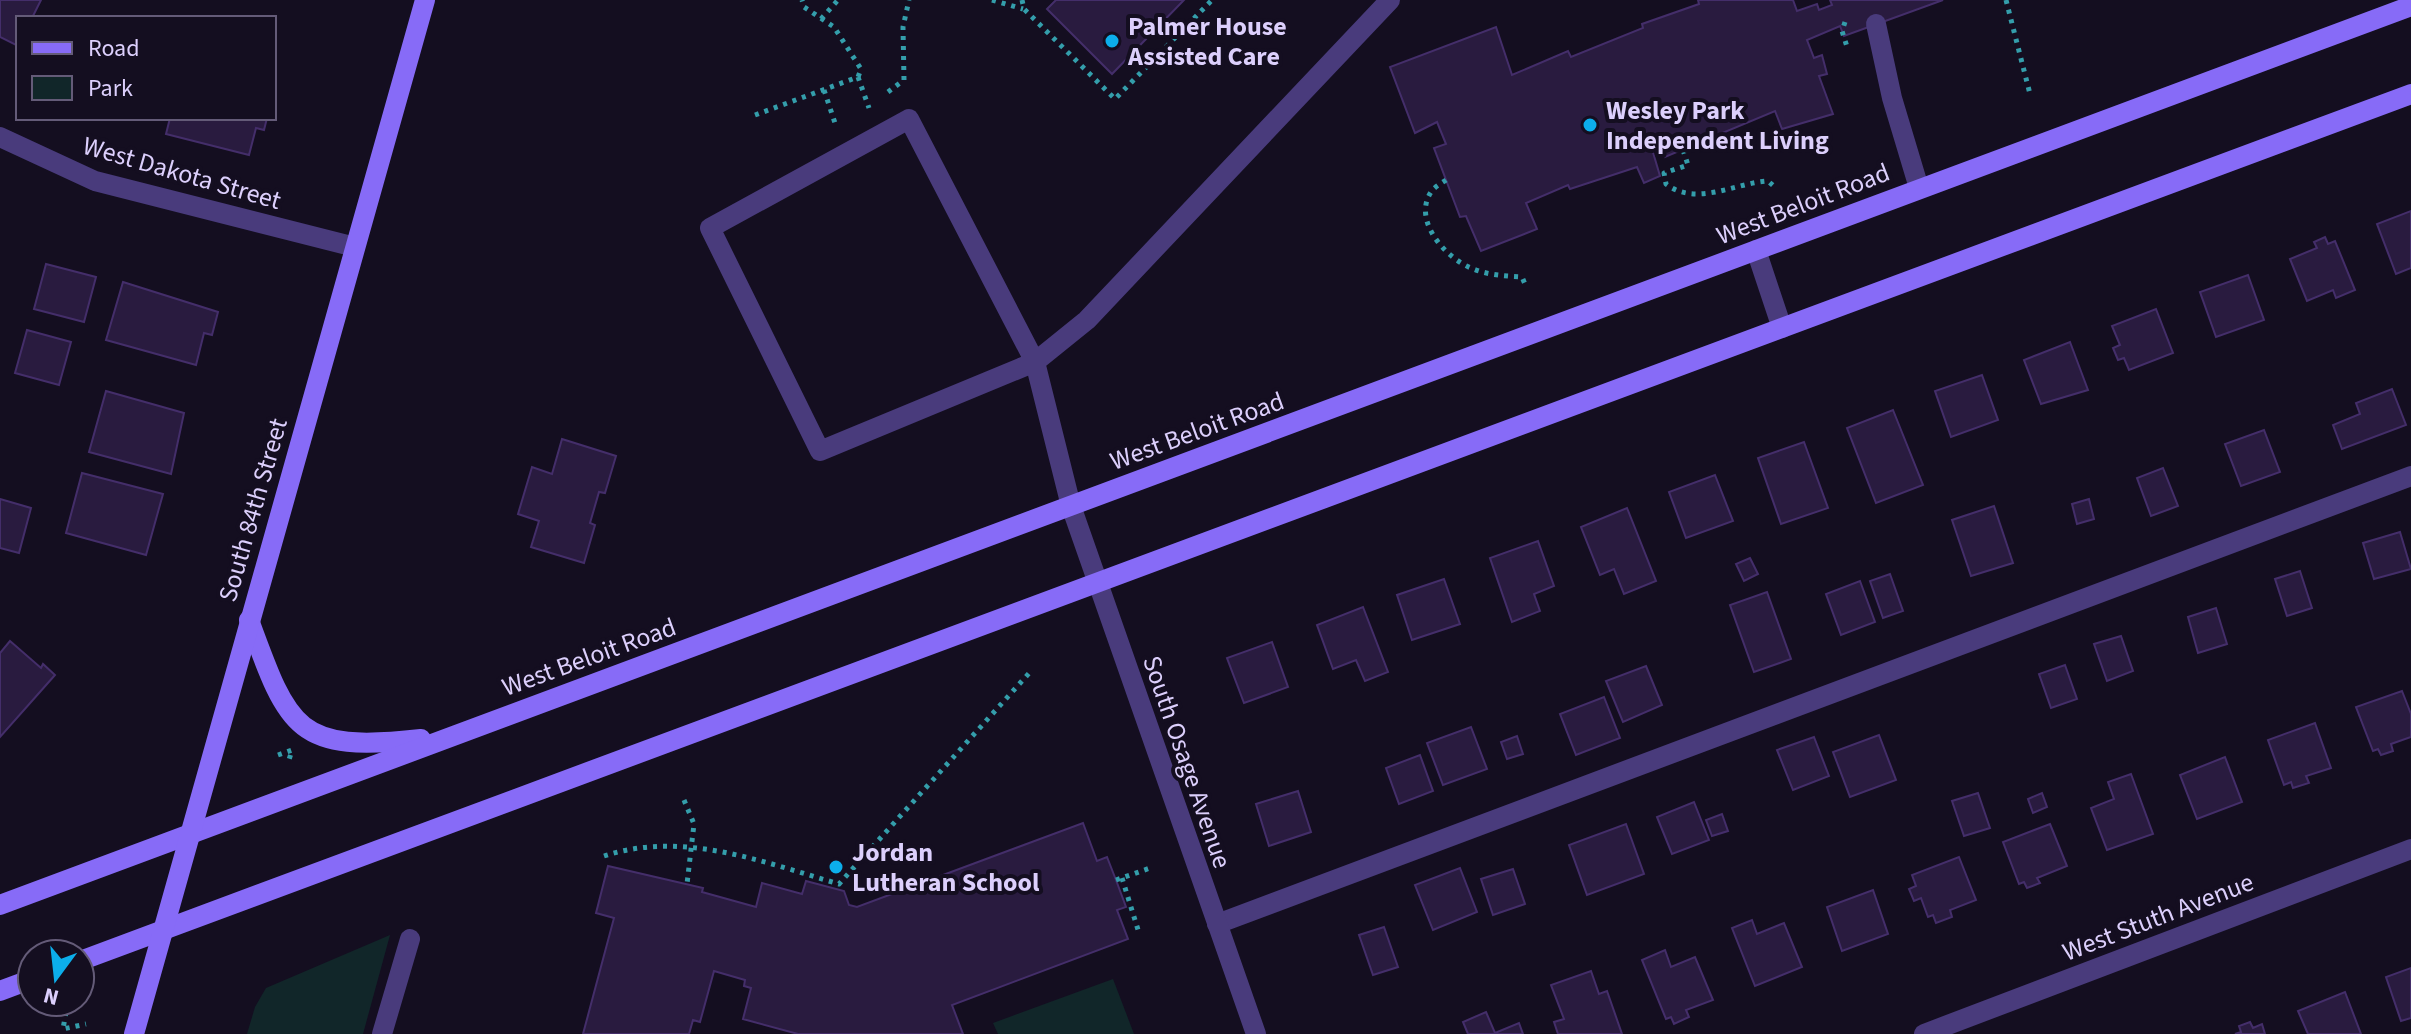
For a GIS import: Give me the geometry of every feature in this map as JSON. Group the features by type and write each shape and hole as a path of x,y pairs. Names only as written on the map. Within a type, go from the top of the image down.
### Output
{"main road":[{"name":"South 84th Street","path":"134,1034 425,0"},
{"name":"West Beloit Road","path":"0,905 2411,6"},
{"path":"96,955 2411,94"},
{"path":"249,620 271,680 286,708 308,731 348,743 452,735"}],"street":[{"path":"1035,362 1087,320 1390,0"},
{"path":"1876,24 1892,98 1919,188"},
{"name":"South Osage Avenue","path":"1035,362 820,451 710,228 909,119 1035,362 1071,506 1256,1034"},
{"name":"West Dakota Street","path":"0,137 95,181 355,247"},
{"path":"1756,250 1782,328"},
{"path":"1217,924 2411,476"},
{"name":"West Stuth Avenue","path":"1924,1034 2411,849"},
{"path":"382,1034 410,939"}],"path":[{"path":"755,115 858,77 861,69 834,27 804,7 802,0"},
{"path":"821,19 838,0"},
{"path":"888,92 904,80 903,27 909,0"},
{"path":"992,0 1024,9 1115,99 1212,0"},
{"path":"1022,0 1024,9"},
{"path":"2006,0 2030,94"},
{"path":"1683,150 1688,165 1664,173 1666,184 1676,192 1697,194 1768,181 1777,189"},
{"path":"1446,180 1431,191 1427,205 1428,223 1434,239 1449,255 1469,268 1496,276 1522,277 1525,284"},
{"path":"604,856 626,849 728,851 839,884 1031,671"},
{"path":"684,800 694,824 687,884"},
{"path":"1139,933 1119,879 1153,867"},
{"path":"62,1032 86,1024"}],"green space":[{"path":"390,935 363,1034 247,1034 255,1007 266,988"},
{"path":"1113,979 1134,1034 998,1034 993,1023"}],"building":[{"path":"0,0 41,0 33,16 16,16 16,45 0,37"},
{"name":"Palmer House Assisted Care","path":"1056,0 1184,0 1112,74 1047,9"},
{"name":"Wesley Park Independent Living","path":"1698,0 1793,0 1797,11 1817,4 1819,10 1832,5 1830,0 1943,0 1844,36 1840,26 1807,40 1814,58 1822,55 1827,74 1819,76 1833,114 1782,129 1775,111 1665,157 1661,146 1652,149 1660,176 1644,183 1637,167 1570,189 1568,185 1526,203 1537,229 1481,251 1466,216 1460,217 1434,148 1446,144 1437,122 1415,133 1390,67 1496,27 1512,75 1568,51 1571,57 1643,28 1642,24 1699,4"},
{"path":"170,120 266,120 264,130 256,128 249,155 166,134"},
{"path":"2411,211 2411,268 2396,274 2377,224"},
{"path":"2325,237 2328,244 2335,241 2355,290 2336,298 2333,290 2307,301 2290,259 2317,248 2314,242"},
{"path":"46,264 96,277 84,322 34,309"},
{"path":"2248,275 2264,320 2216,337 2200,292"},
{"path":"123,282 218,312 212,335 204,333 196,365 106,340"},
{"path":"2156,309 2173,353 2129,370 2124,358 2118,360 2113,348 2120,345 2112,326"},
{"path":"27,330 71,342 59,385 15,373"},
{"path":"2070,342 2088,390 2041,404 2024,360"},
{"path":"1982,375 1998,420 1951,437 1935,391"},
{"path":"2392,389 2406,425 2342,449 2333,425 2360,414 2356,403"},
{"path":"106,391 184,413 171,474 89,452"},
{"path":"1893,410 1923,485 1876,503 1847,428"},
{"path":"2264,430 2280,472 2241,486 2225,444"},
{"path":"562,439 616,456 605,493 599,492 590,523 595,525 584,563 531,547 539,521 518,514 532,467 552,474"},
{"path":"1804,442 1828,508 1781,524 1758,458"},
{"path":"2163,468 2178,506 2151,516 2137,478"},
{"path":"82,473 163,494 146,555 66,533"},
{"path":"1715,475 1733,521 1686,538 1669,492"},
{"path":"0,499 31,508 19,553 0,548"},
{"path":"2089,499 2094,519 2077,524 2072,504"},
{"path":"1994,506 2013,563 1971,576 1952,520"},
{"path":"1627,508 1656,581 1624,594 1614,569 1600,575 1581,527"},
{"path":"2400,532 2411,569 2374,579 2363,543"},
{"path":"1538,541 1554,586 1534,594 1540,611 1512,622 1490,558"},
{"path":"1750,558 1758,574 1744,581 1736,564"},
{"path":"2300,571 2312,608 2287,616 2275,579"},
{"path":"1890,574 1903,611 1883,618 1870,581"},
{"path":"1444,579 1460,624 1412,640 1397,595"},
{"path":"1860,581 1875,622 1841,635 1826,594"},
{"path":"1767,592 1791,659 1754,672 1730,605"},
{"path":"1363,607 1388,672 1365,681 1356,660 1333,669 1317,625"},
{"path":"2216,608 2227,644 2198,653 2188,617"},
{"path":"2121,636 2133,671 2107,681 2094,644"},
{"path":"10,641 41,668 43,664 55,675 0,737 0,653"},
{"path":"1272,642 1288,687 1244,703 1227,658"},
{"path":"2065,665 2077,699 2051,708 2039,674"},
{"path":"1646,666 1662,705 1623,722 1606,681"},
{"path":"2402,691 2411,714 2411,737 2391,744 2393,751 2381,755 2378,749 2373,751 2356,707"},
{"path":"1604,697 1620,738 1576,755 1560,714"},
{"path":"2315,723 2331,768 2306,776 2309,783 2293,788 2291,782 2284,785 2268,740"},
{"path":"1471,727 1487,769 1443,785 1427,743"},
{"path":"1879,735 1896,780 1850,797 1833,752"},
{"path":"1517,736 1523,754 1507,759 1501,742"},
{"path":"1814,737 1829,776 1793,790 1777,750"},
{"path":"1420,755 1433,791 1399,804 1386,768"},
{"path":"2225,757 2242,802 2197,819 2180,775"},
{"path":"2131,774 2153,834 2107,850 2091,808 2114,799 2108,782"},
{"path":"1298,791 1311,832 1269,846 1256,804"},
{"path":"1978,793 1990,828 1964,836 1952,801"},
{"path":"2042,793 2047,807 2033,813 2028,799"},
{"path":"1694,802 1709,840 1672,854 1657,817"},
{"path":"1722,814 1728,831 1712,836 1706,820"},
{"path":"1083,823 1097,861 1107,857 1116,880 1126,907 1117,910 1128,939 952,1005 963,1034 798,1034 743,1019 751,988 744,986 745,980 714,971 700,1022 693,1020 689,1034 583,1034 614,918 596,913 608,866 703,888 702,892 756,907 762,883 802,894 806,881 844,891 849,905 857,907"},
{"path":"1626,824 1644,874 1587,895 1569,845"},
{"path":"2050,824 2067,866 2037,878 2040,883 2027,888 2024,882 2019,884 2003,842"},
{"path":"1959,857 1976,900 1950,910 1952,917 1936,923 1933,915 1928,917 1921,898 1914,901 1909,889 1916,886 1912,875"},
{"path":"1460,868 1477,912 1433,930 1415,885"},
{"path":"1513,869 1525,904 1493,915 1481,879"},
{"path":"1873,890 1888,934 1842,951 1827,907"},
{"path":"1752,920 1757,934 1784,923 1802,967 1755,986 1732,928"},
{"path":"1384,927 1398,967 1373,975 1359,935"},
{"path":"1665,950 1671,967 1695,957 1713,1000 1686,1010 1689,1017 1674,1024 1671,1017 1666,1019 1642,960"},
{"path":"2411,968 2411,1018 2401,1021 2386,977"},
{"path":"1591,971 1599,994 1607,991 1622,1034 1558,1034 1554,1022 1564,1019 1551,985"},
{"path":"2345,992 2361,1034 2308,1034 2298,1011"},
{"path":"1486,1012 1495,1033 1519,1023 1523,1034 1468,1034 1463,1022"},
{"path":"2250,1022 2253,1028 2262,1024 2265,1034 2235,1034 2241,1032 2239,1026"}],"place":[{"name":"Palmer House Assisted Care","path":"1112,41"},
{"name":"Wesley Park Independent Living","path":"1590,125"},
{"name":"Jordan Lutheran School","path":"836,867"}]}
